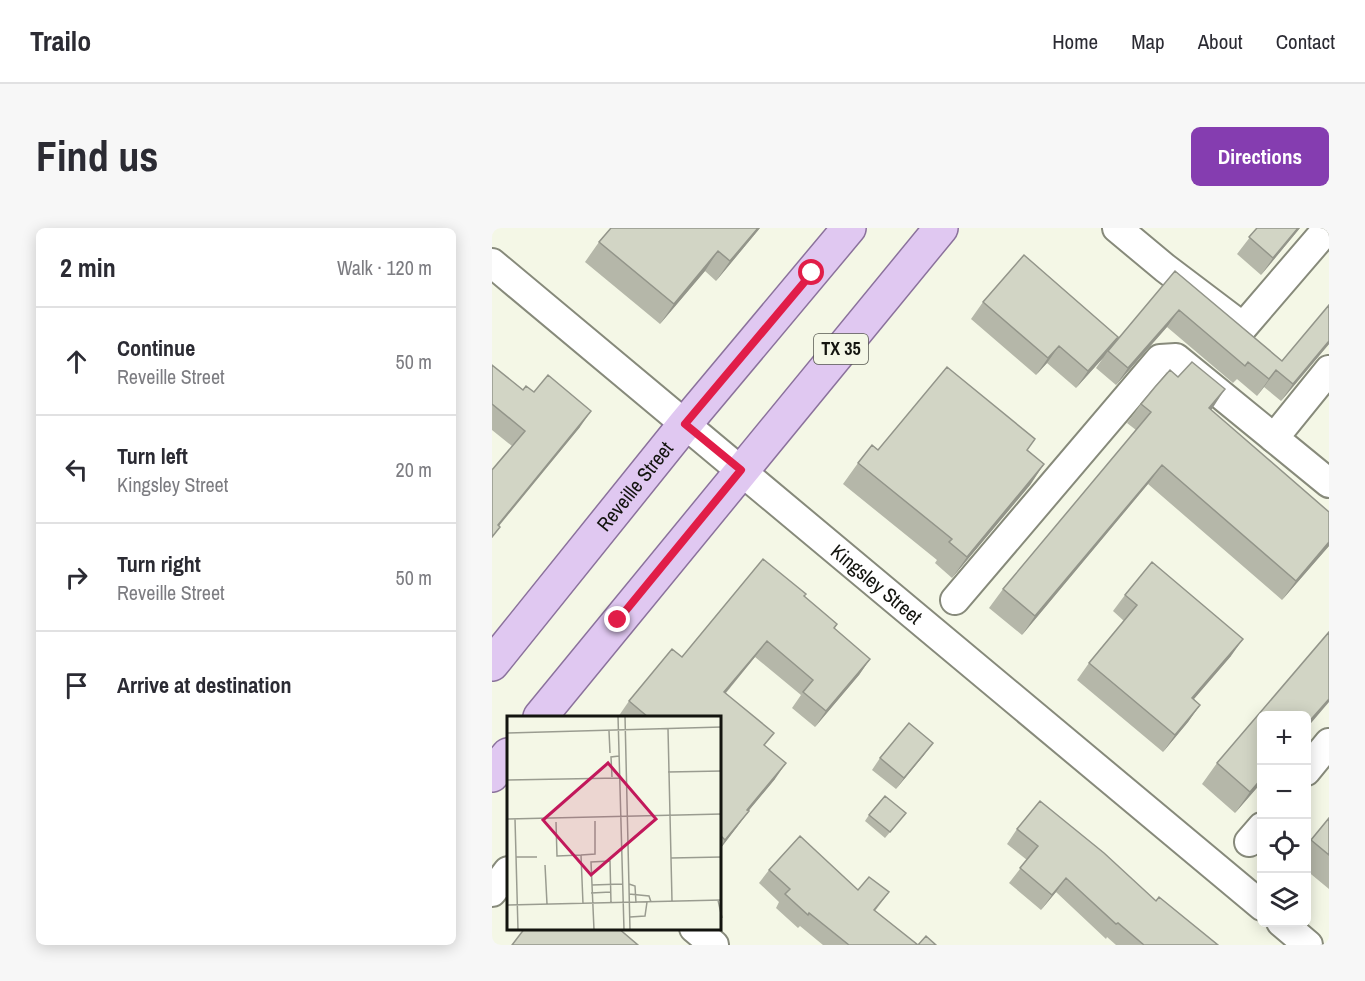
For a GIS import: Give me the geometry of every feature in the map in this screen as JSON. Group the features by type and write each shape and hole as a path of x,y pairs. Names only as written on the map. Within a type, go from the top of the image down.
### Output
{"main road":[{"name":"Reveille Street","path":"492,664 685,424 849,228"},
{"name":"TX 35","path":"541,716 941,228"}],"street":[{"path":"1116,228 1243,327 1328,228"},
{"name":"Kingsley Street","path":"492,263 1257,902"},
{"path":"955,600 1160,359 1176,358 1329,483"},
{"path":"1274,438 1329,370"},
{"path":"1311,765 1329,743"},
{"path":"492,892 507,872"},
{"path":"1287,927 1308,945"},
{"path":"696,930 714,945"}],"building":[{"path":"611,228 758,228 730,261 718,251 674,304 599,242"},
{"path":"1257,228 1298,228 1273,258 1249,237"},
{"path":"1024,255 1118,337 1088,371 1059,346 1048,358 983,302"},
{"path":"1175,271 1282,361 1329,305 1329,341 1293,384 1276,370 1269,379 1248,362 1245,366 1179,310 1128,368 1108,351"},
{"path":"1192,362 1225,389 1209,408 1329,512 1329,542 1296,581 1162,465 1035,616 1003,589 1151,412 1141,404 1155,387 1170,370 1178,377"},
{"path":"492,365 523,390 526,386 534,392 548,375 591,411 498,525 500,527 492,537 492,470 525,431 492,404"},
{"path":"947,367 1035,439 1027,450 1044,464 967,557 949,542 952,539 858,463 872,445 878,450"},
{"path":"763,559 806,594 804,596 837,624 834,628 870,659 826,711 803,692 813,680 767,641 724,692 774,733 764,745 786,763 725,840 722,837 722,716 647,716 629,701 672,649 682,657"},
{"path":"1152,562 1243,639 1192,698 1200,705 1175,735 1089,663 1137,605 1125,595"},
{"path":"1329,632 1329,699 1311,719 1311,711 1261,711"},
{"path":"1257,716 1257,784 1250,792 1217,763"},
{"path":"909,723 933,743 904,778 880,758"},
{"path":"885,796 906,813 890,832 869,815"},
{"path":"1040,801 1104,853 1156,901 1159,897 1218,945 1144,945 1118,923 1116,924 1066,878 1052,895 1020,868 1038,846 1017,829"},
{"path":"1329,818 1329,855 1311,840"},
{"path":"800,836 858,890 869,877 889,892 874,910 918,945 849,945 809,913 808,915 785,894 790,889 769,870"},
{"path":"523,930 620,930 638,945 512,945"},
{"path":"926,936 936,945 918,945"}],"route":[{"path":"618,620 741,470 685,424 812,273"}]}
